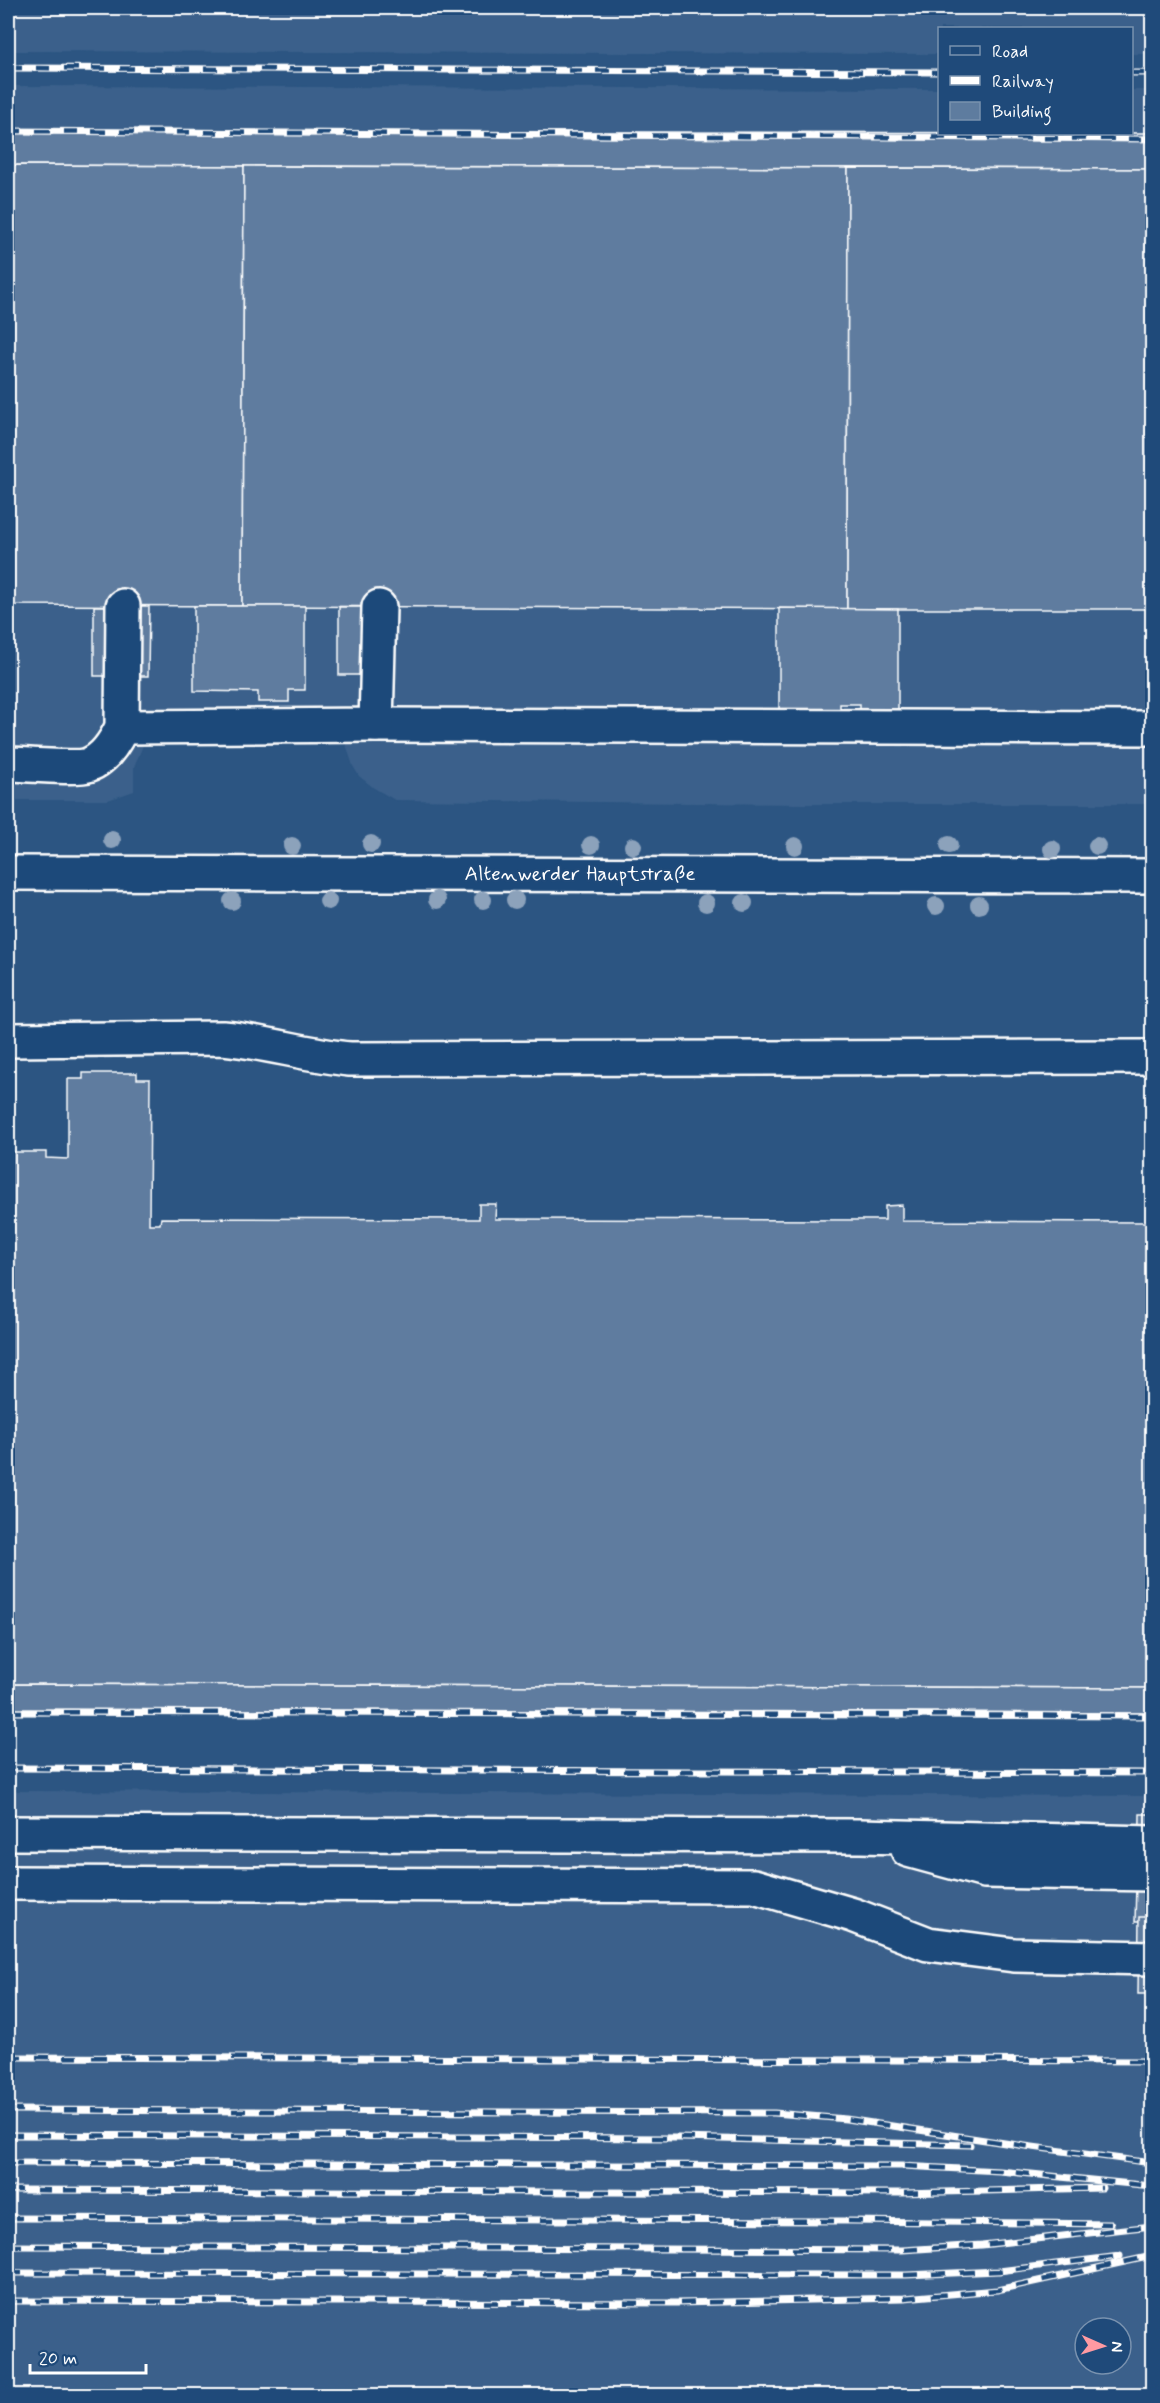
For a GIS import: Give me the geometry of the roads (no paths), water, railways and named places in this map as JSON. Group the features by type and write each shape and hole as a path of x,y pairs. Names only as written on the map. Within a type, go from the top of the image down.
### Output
{"street":[{"path":"8,764 87,766 101,757 114,743 122,727 123,606"},
{"path":"376,725 378,607"},
{"path":"122,727 376,725 1152,728"},
{"name":"Altenwerder Hauptstraße","path":"8,873 1152,876"},
{"path":"8,1040 223,1038 257,1041 316,1056 350,1059 1152,1057"},
{"path":"8,1833 860,1836 1152,1843"},
{"path":"860,1836 985,1871 1152,1874"},
{"path":"8,1883 754,1886 853,1916 928,1944 1014,1955 1152,1958"}],"railway":[{"path":"8,68 938,72"},
{"path":"1133,73 1152,73"},
{"path":"8,131 1152,139"},
{"path":"8,1712 1152,1716"},
{"path":"8,1768 1152,1773"},
{"path":"8,2057 1152,2061"},
{"path":"8,2110 774,2113 846,2119 1152,2163"},
{"path":"8,2135 679,2138 970,2145"},
{"path":"8,2163 902,2166 1000,2171 1152,2186"},
{"path":"8,2190 901,2193 1102,2188"},
{"path":"8,2218 1111,2224"},
{"path":"8,2246 902,2250 982,2245 1152,2226"},
{"path":"8,2273 906,2275 999,2271 1120,2256"},
{"path":"8,2301 676,2303 904,2298 997,2290 1152,2256"}]}
